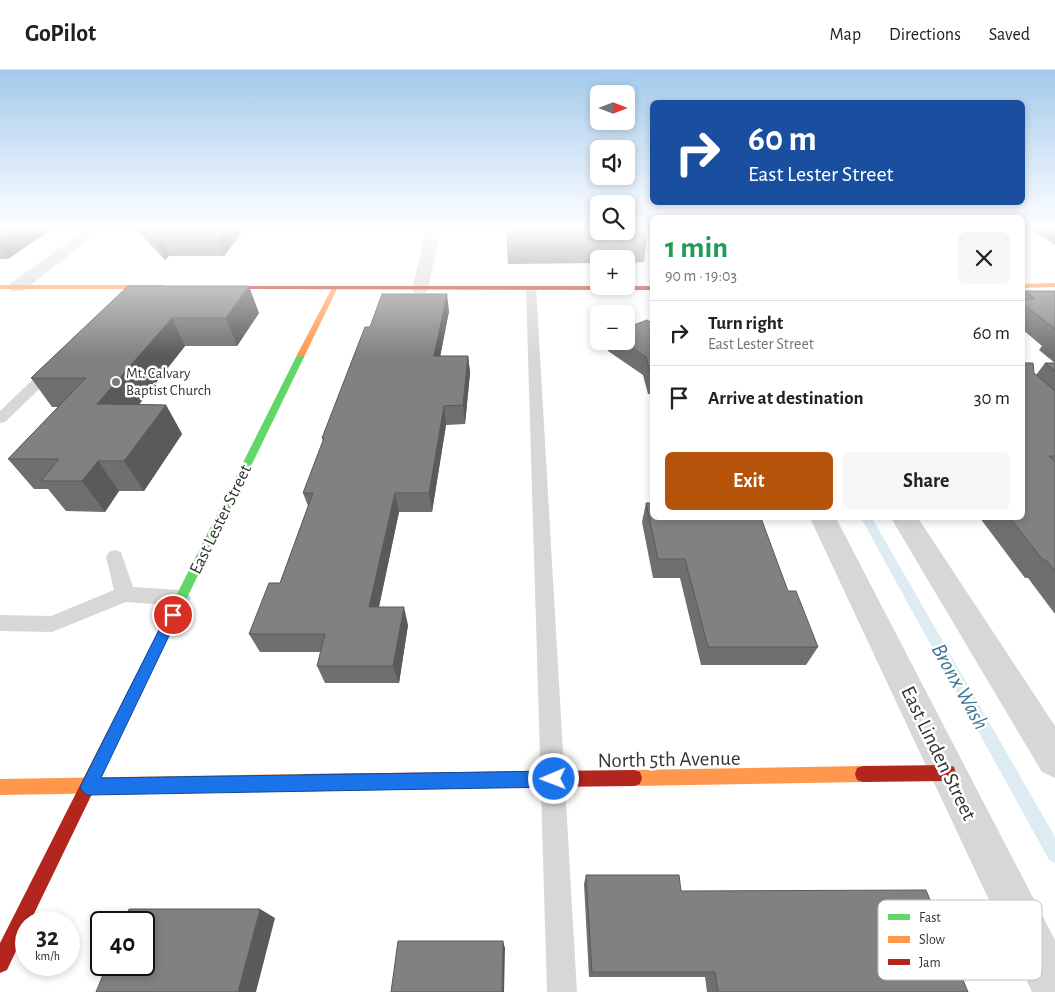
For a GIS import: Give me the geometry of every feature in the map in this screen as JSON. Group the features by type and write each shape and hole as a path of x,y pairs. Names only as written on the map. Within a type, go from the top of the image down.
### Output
{"street":[{"path":"17,287 40,270"},
{"path":"420,289 424,270"},
{"path":"1025,286 1055,285"},
{"path":"0,287 175,287"},
{"path":"195,288 650,288"},
{"name":"East Lester Street","path":"0,963 334,289"},
{"name":"East Linden Street","path":"824,520 1011,900"},
{"path":"905,520 1055,759"},
{"name":"North 5th Avenue","path":"0,787 948,773"},
{"name":"East Linden Street","path":"1042,963 1055,989"}],"lane":[{"path":"125,298 136,287"},
{"path":"531,288 562,992"},
{"path":"0,420 62,359"},
{"path":"115,557 125,594"},
{"path":"0,623 52,624 125,594 181,598"}],"building":[{"path":"128,286 249,286 226,318 172,318 97,404 166,405 124,461 98,461 82,481 41,481 59,459 8,459 86,378 31,378"},
{"path":"1025,291 1055,291 1055,329 1025,305 1025,299 1035,299"},
{"path":"382,294 447,294 434,356 468,356 463,405 444,406 429,493 395,493 369,607 404,607 393,666 317,666 325,634 249,634 269,583 280,583 313,493 303,493 324,438 322,438 365,327 370,327"},
{"path":"647,320 650,322 650,372 646,357 635,350 635,325"},
{"path":"1025,363 1033,363 1034,373 1055,391 1055,456 1049,456 1055,462 1055,571 1046,560 1043,560 1012,520 1025,520"},
{"path":"1045,363 1055,363 1055,371"},
{"path":"646,503 650,503 650,520 762,520 788,591 796,591 818,647 708,647 685,559 658,559"},
{"path":"586,875 679,875 681,891 926,890 930,900 878,900 878,980 963,980 968,992 718,992 715,972 592,972"},
{"path":"129,909 260,909 238,992 96,992 103,976 155,976 155,911 128,911"},
{"path":"398,941 503,941 502,992 391,992"}],"waterway":[{"name":"Bronx Wash","path":"868,520 1055,854"}],"traffic: fast":[{"path":"178,604 301,355"}],"traffic: slow":[{"path":"1025,286 1055,285"},
{"path":"0,287 163,287"},
{"path":"301,355 334,289"},
{"path":"634,778 863,774"},
{"path":"0,787 305,782"}],"traffic: jam":[{"path":"211,288 650,288"},
{"path":"0,963 178,604"},
{"path":"863,774 948,773"},
{"path":"305,782 634,778"}],"place":[{"name":"Mt. Calvary Baptist Church","path":"116,382"}],"route":[{"path":"173,615 88,787 554,779"}]}
